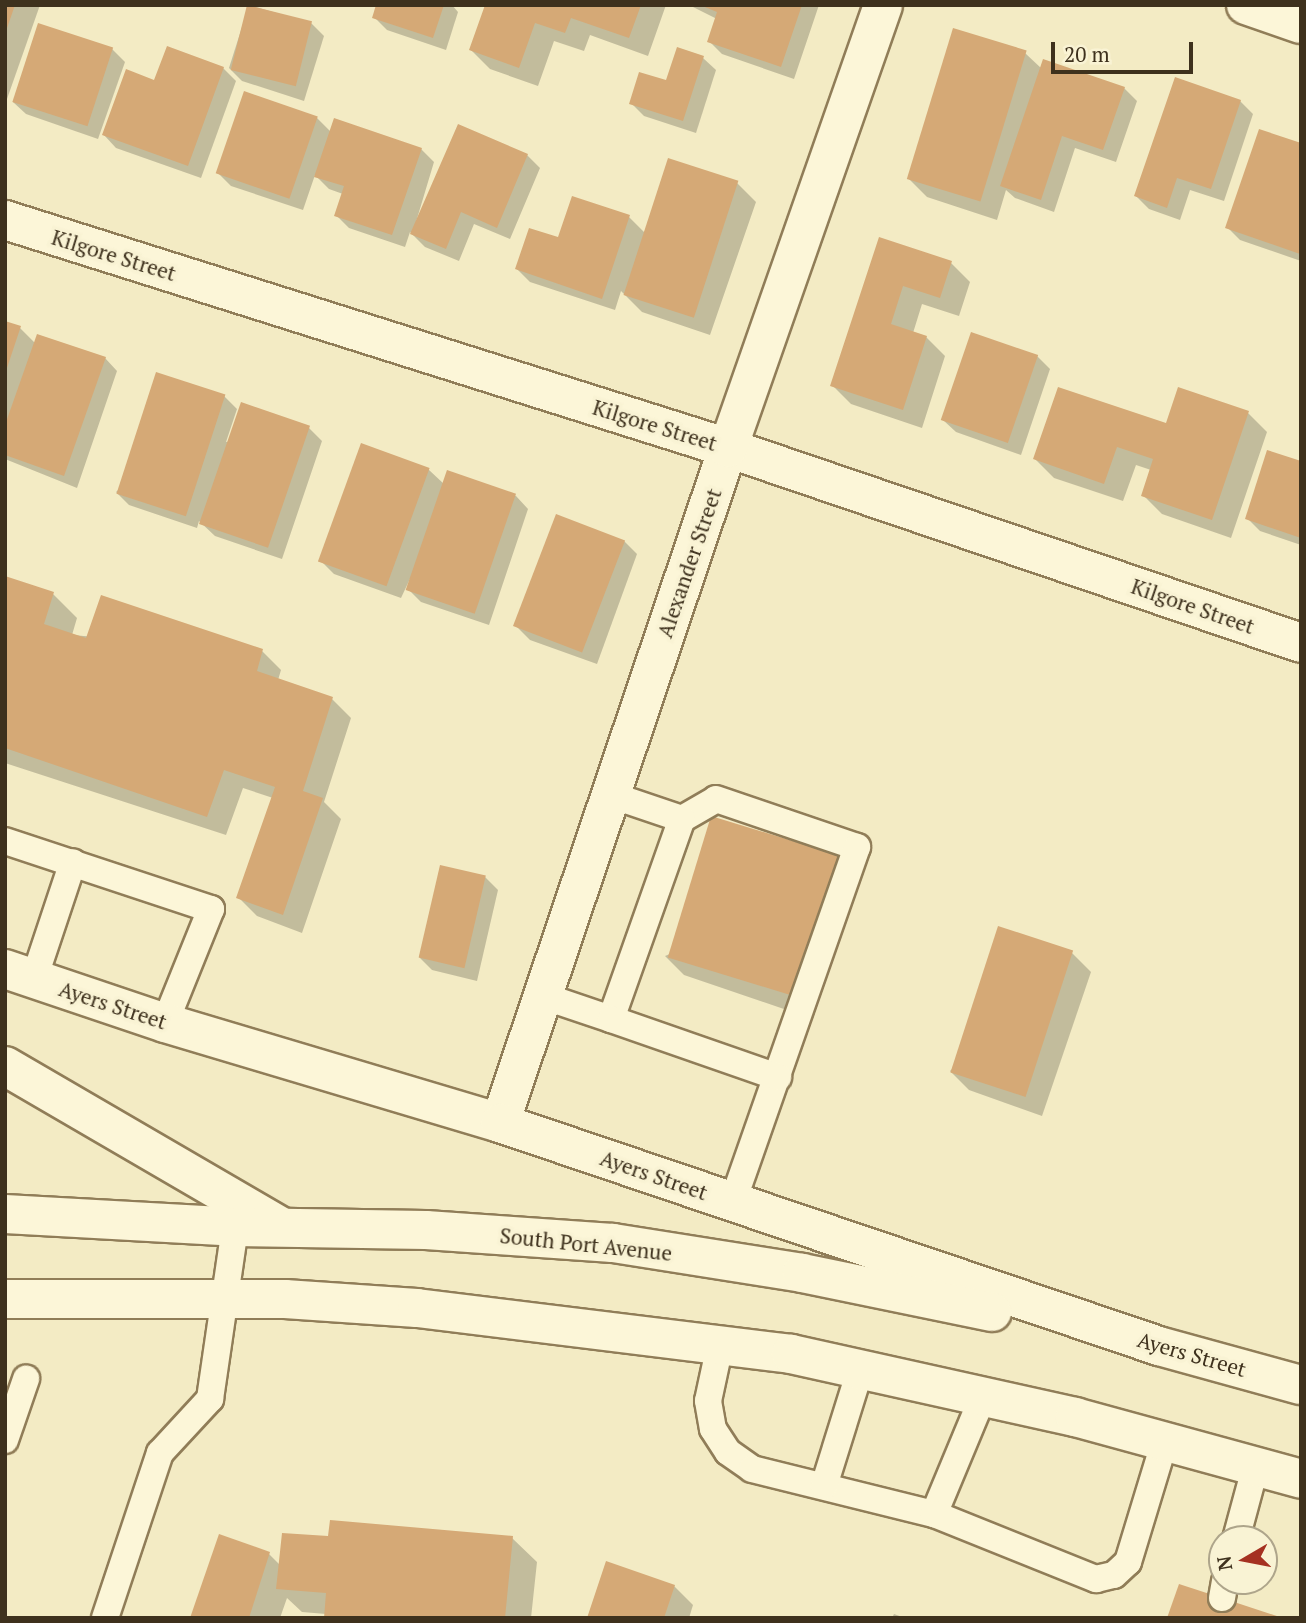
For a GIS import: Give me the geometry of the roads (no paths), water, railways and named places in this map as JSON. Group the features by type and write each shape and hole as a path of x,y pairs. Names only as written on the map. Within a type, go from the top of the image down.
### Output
{"main road":[{"name":"Alexander Street","path":"500,1123 728,448 883,5"},
{"path":"1246,5 1301,24"},
{"name":"Kilgore Street","path":"5,220 728,448 1301,643"},
{"name":"Ayers Street","path":"20,974 165,1023 500,1123 1159,1346 1301,1385"},
{"path":"5,1066 284,1228"},
{"name":"South Port Avenue","path":"5,1214 235,1227 426,1230 613,1243 802,1273 1159,1346"},
{"path":"5,1299 285,1298 417,1308 720,1345 861,1367 984,1394 1165,1440 1301,1479"}],"lane":[{"path":"611,795 682,819"},
{"path":"611,1018 682,819 716,799 857,847 733,1202"},
{"path":"5,841 211,909 165,1023"},
{"path":"20,974 73,862"},
{"path":"543,996 778,1077"},
{"path":"105,1618 160,1453 210,1399 235,1227"},
{"path":"720,1345 708,1401 713,1429 728,1452 752,1469 934,1514 1096,1579 1114,1575 1128,1562 1165,1440"},
{"path":"824,1486 861,1367"},
{"path":"5,1440 26,1379"},
{"path":"934,1514 984,1394"},
{"path":"1240,1525 1256,1465"}]}
